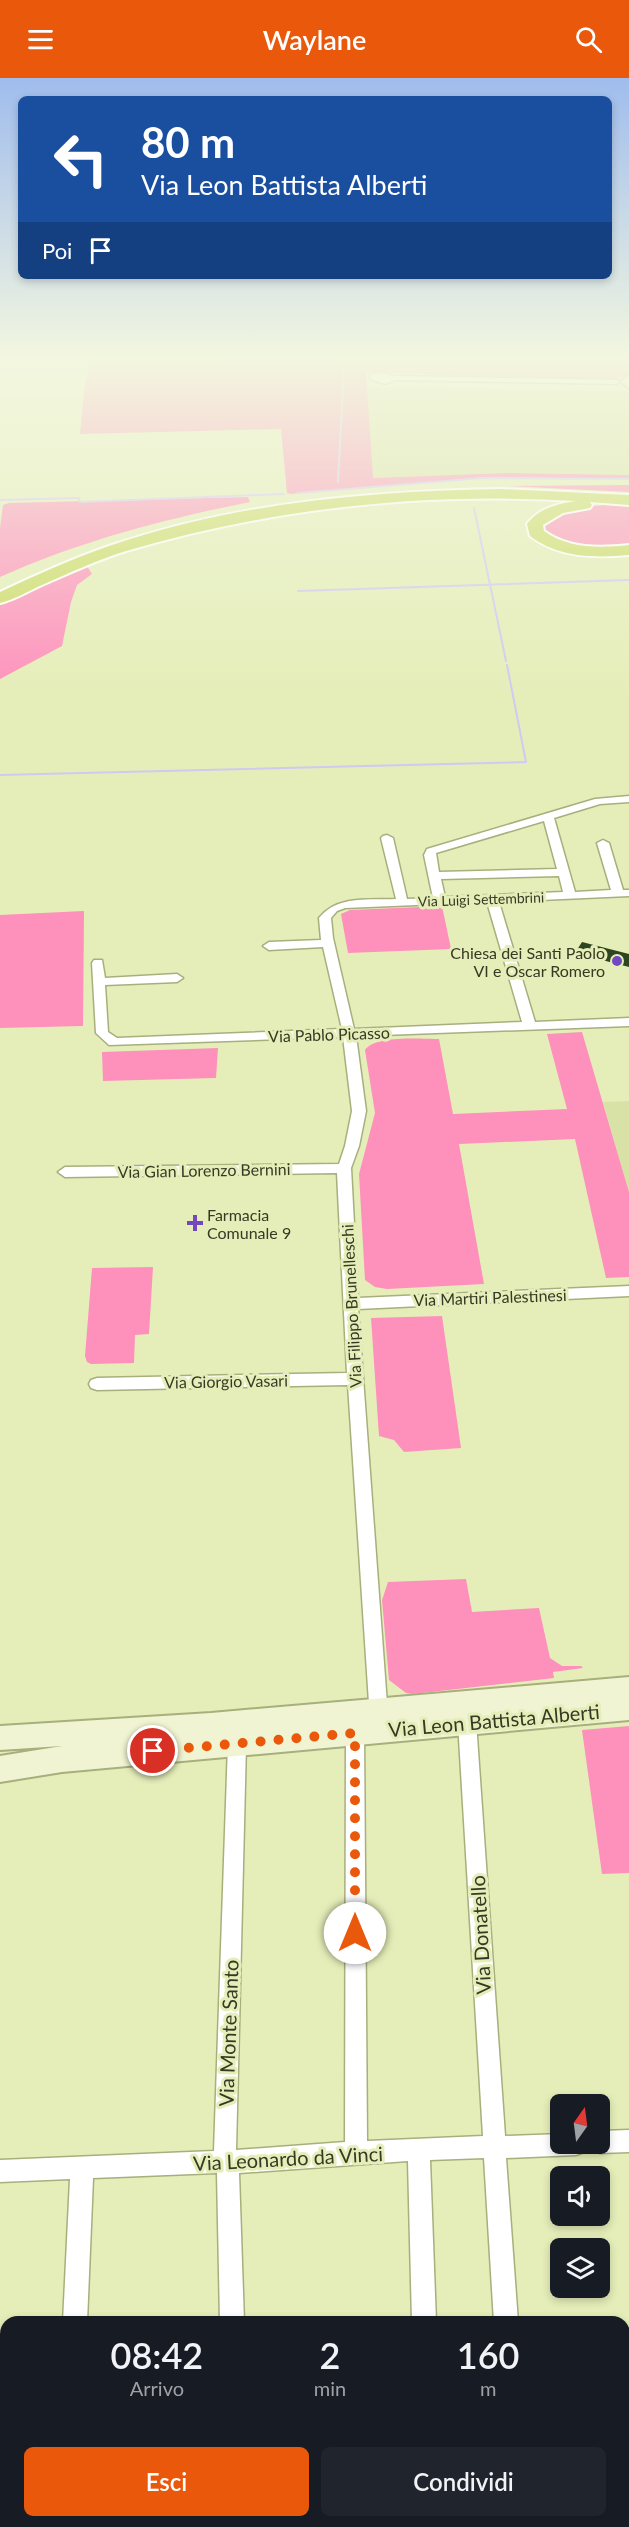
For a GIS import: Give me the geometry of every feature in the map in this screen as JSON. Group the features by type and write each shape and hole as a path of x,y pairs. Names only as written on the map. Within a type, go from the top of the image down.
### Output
{"highway":[{"path":"0,591 92,553 171,528 270,507 373,494 495,489 628,496"},
{"path":"0,598 70,567 139,543 204,525 287,509 374,498 455,494 628,496"},
{"path":"628,496 567,507 538,520 534,528 536,533 547,541 565,547 599,551 629,550"}],"street":[{"path":"440,901 431,851 605,800 629,799"},
{"path":"548,815 570,895"},
{"path":"387,838 402,902"},
{"path":"603,843 623,894"},
{"path":"434,876 563,872"},
{"name":"Via Luigi Settembrini","path":"333,909 343,905 623,894"},
{"path":"492,899 530,1027"},
{"name":"Via Filippo Brunelleschi","path":"333,909 325,921 349,1034 359,1111 352,1146 344,1168 373,1725 356,2152"},
{"path":"269,946 328,943"},
{"name":"Via Pablo Picasso","path":"98,963 102,1033 114,1042 629,1022"},
{"path":"100,982 177,978"},
{"name":"Via Gian Lorenzo Bernini","path":"65,1172 344,1168"},
{"name":"Via Martiri Palestinesi","path":"350,1304 629,1291"},
{"name":"Via Giorgio Vasari","path":"97,1384 355,1379"},
{"name":"Via Leon Battista Alberti","path":"0,1738 56,1747 237,1744 280,1740 629,1689"},
{"name":"Via Leon Battista Alberti","path":"0,1768 56,1747 373,1725 467,1722 629,1708"},
{"name":"Via Donatello","path":"467,1722 506,2316"},
{"name":"Via Monte Santo","path":"232,2316 230,2187 224,2140 237,1744"},
{"path":"610,2142 629,2141"},
{"name":"Via Leonardo da Vinci","path":"0,2171 228,2162 356,2152 550,2145"},
{"path":"419,2151 424,2316"},
{"path":"75,2316 82,2167"}],"shaded area":[{"path":"285,469 372,469 373,478 505,473 629,475 629,479 489,477 287,493"},
{"path":"372,469 629,469 629,475 505,473 373,478"},
{"path":"629,485 629,492 508,486"},
{"path":"248,497 250,502 123,532 61,552 0,577 0,528 3,505 9,503"},
{"path":"604,505 629,506 629,548 605,550 551,541 539,525 554,516 578,508"},
{"path":"87,566 92,574 77,585 62,646 0,679 0,605"},
{"path":"442,906 451,949 348,953 341,914 350,910"},
{"path":"84,911 83,1026 0,1028 0,915"},
{"path":"582,1032 629,1192 629,1277 606,1278 575,1139 459,1144 484,1284 387,1289 375,1287 365,1280 359,1174 375,1113 365,1050 370,1045 388,1040 439,1039 453,1114 567,1109 547,1034"},
{"path":"218,1048 216,1078 103,1081 102,1052"},
{"path":"629,1101 629,1192 603,1102"},
{"path":"153,1267 149,1334 135,1335 134,1363 91,1364 87,1362 85,1356 92,1268"},
{"path":"442,1316 461,1448 404,1452 394,1440 379,1436 371,1318"},
{"path":"466,1579 472,1612 539,1608 550,1658 562,1666 581,1666 583,1668 553,1672 554,1678 406,1693 389,1680 382,1600 388,1582"},
{"path":"629,1726 629,1873 602,1874 582,1730"}],"building":[{"name":"Chiesa dei Santi Paolo VI e Oscar Romero","path":"582,942 629,954 629,967 575,953"}],"waterway":[{"path":"338,482 339,469"},
{"path":"298,493 483,478 629,479"},
{"path":"0,500 79,498 80,502 284,494"},
{"path":"474,508 490,585"},
{"path":"490,585 629,580"},
{"path":"298,591 490,585"},
{"path":"490,585 506,661"},
{"path":"0,775 526,762 507,665"}],"place":[{"name":"Chiesa dei Santi Paolo VI e Oscar Romero","path":"617,961"},
{"name":"Farmacia Comunale 9","path":"195,1223"}],"route":[{"path":"153,1751 355,1733 355,1933"}]}
